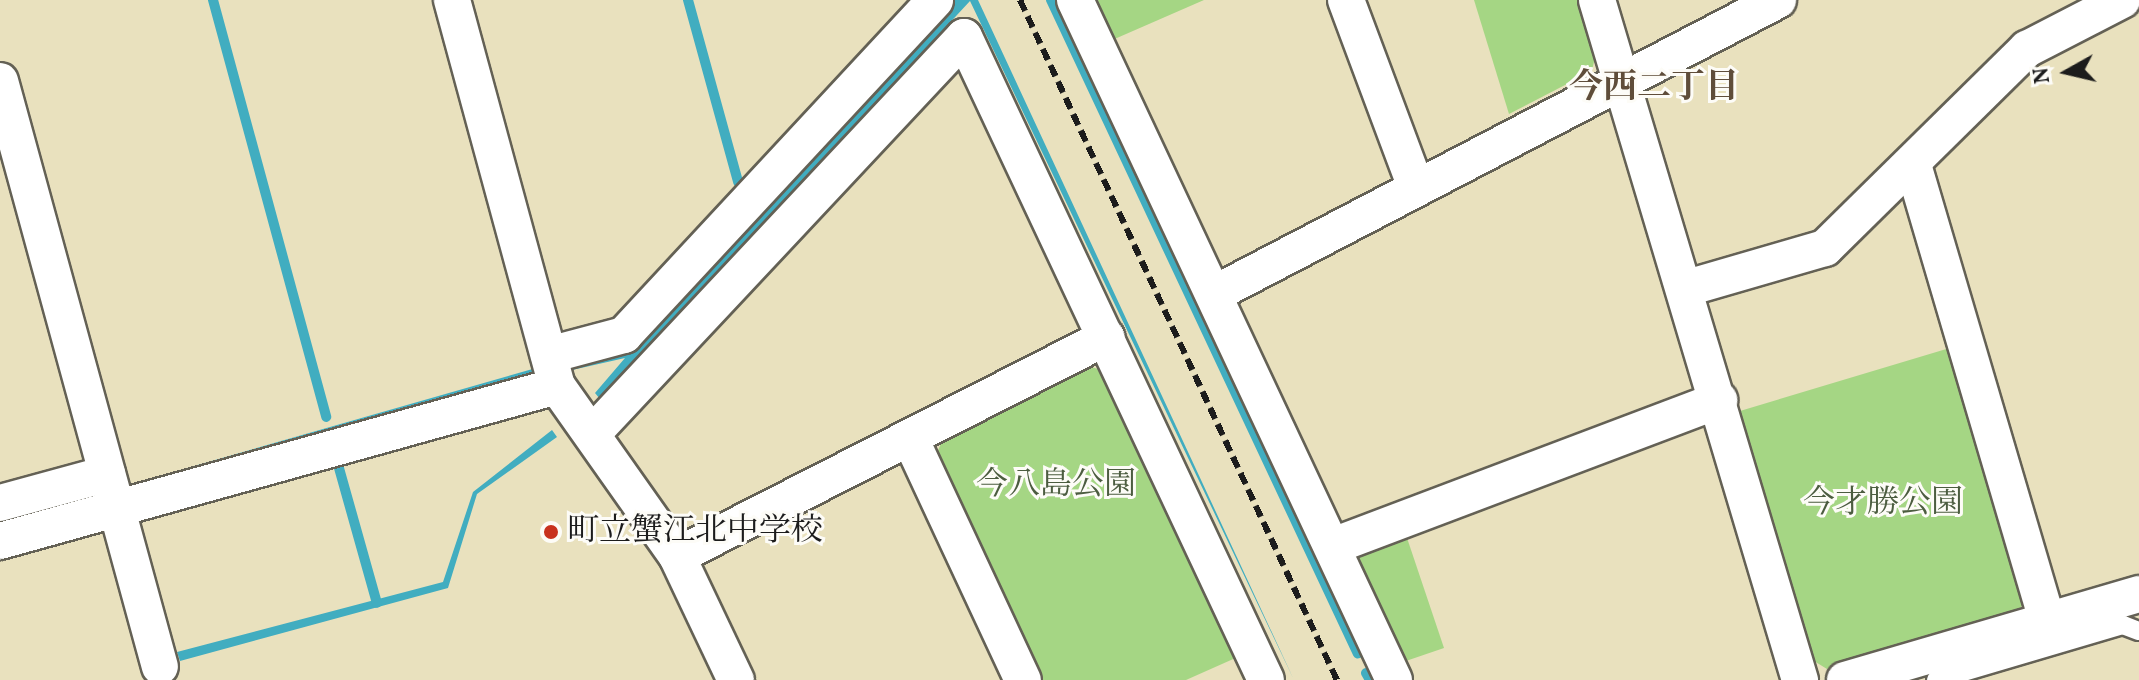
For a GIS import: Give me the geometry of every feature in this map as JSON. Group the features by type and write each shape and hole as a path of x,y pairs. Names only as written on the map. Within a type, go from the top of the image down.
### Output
{"street":[{"path":"452,0 553,371 592,434 677,556 736,680"},
{"path":"0,541 118,509 553,371 624,335 935,0"},
{"path":"1075,0 1394,680"},
{"path":"1346,0 1416,187"},
{"path":"1597,0 1687,288 1800,680"},
{"path":"1214,294 1778,0"},
{"path":"1687,288 1825,248 1914,168 2027,49 2122,0"},
{"path":"592,434 964,37 1266,680"},
{"path":"0,81 160,667"},
{"path":"1914,168 2047,621"},
{"path":"677,556 1106,337"},
{"path":"1333,546 1719,400"},
{"path":"910,438 1023,680"},
{"path":"0,503 107,474"},
{"path":"1845,680 2139,594"}],"lane":[{"path":"1936,680 2123,625 2139,631"}],"green space":[{"path":"1091,0 1204,0 1110,41"},
{"path":"1474,0 1581,0 1596,52 1592,71 1509,114"},
{"name":"今才勝公園","path":"1953,347 2027,598 2017,613 1827,669 1814,661 1740,411"},
{"name":"今八島公園","path":"1088,366 1108,372 1240,656 1186,680 1043,680 936,455 947,430"},
{"path":"1405,532 1444,648 1400,663 1358,570 1359,550"}],"water":[{"path":"951,0 978,0 1294,680 970,1 600,399 595,393 625,358 572,370 571,360 632,347"},
{"path":"536,368 538,375 126,493 124,486"},
{"path":"552,430 557,437 477,494 448,588 180,661 177,652 443,582 473,492"}],"waterway":[{"path":"213,0 326,417"},
{"path":"688,0 738,182"},
{"path":"1051,0 1358,654"},
{"path":"339,468 377,603"},
{"path":"1366,673 1370,680"}],"railway":[{"path":"1020,0 1337,680"}],"place":[{"name":"町立蟹江北中学校","path":"551,532"}],"district":[{"name":"今西二丁目","path":"1654,89"}]}
